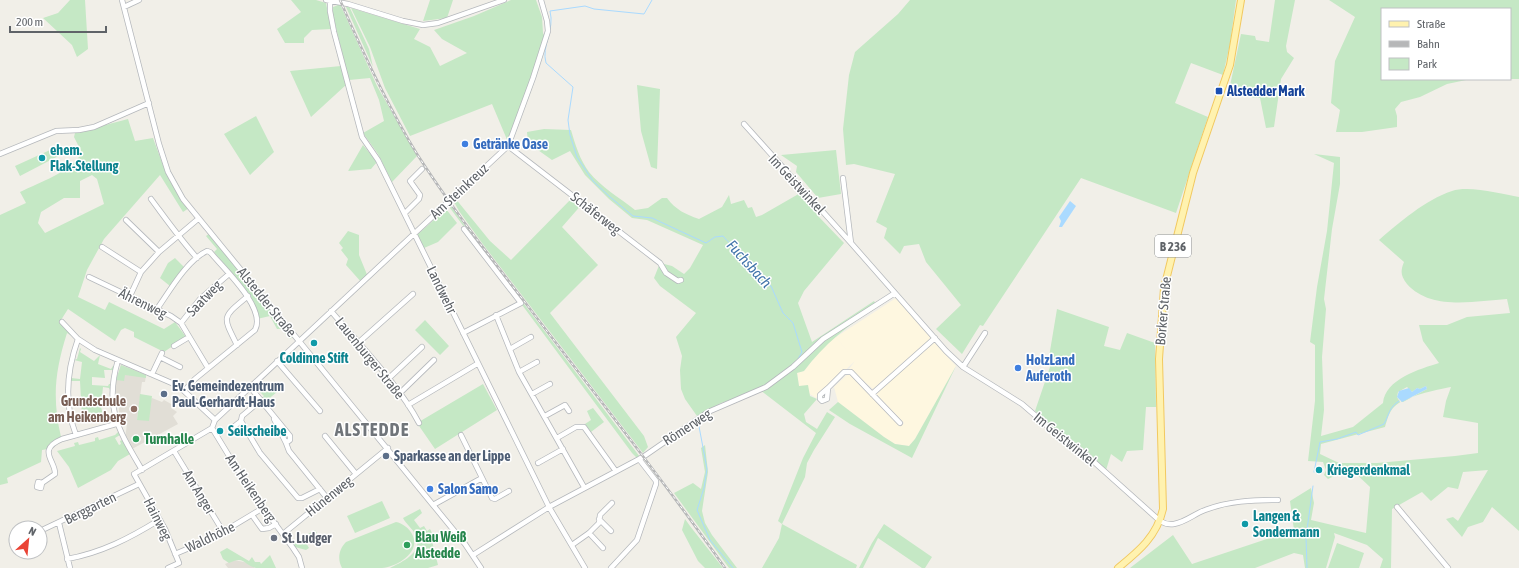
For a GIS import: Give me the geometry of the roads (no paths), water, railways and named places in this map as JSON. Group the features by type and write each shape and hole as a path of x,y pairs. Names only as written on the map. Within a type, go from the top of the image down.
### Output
{"main road":[{"name":"Borker Straße","path":"1118,568 1146,544 1160,521 1164,501 1159,359 1164,288 1193,173 1230,65 1241,0"}],"street":[{"name":"Alstedder Straße","path":"122,0 168,172 183,199 388,448 473,555 481,568"},
{"path":"124,7 140,0"},
{"path":"328,1 348,4 403,21 429,25 477,11 504,0"},
{"name":"Am Steinkreuz","path":"215,420 508,146 548,31 547,21 541,0"},
{"name":"Landwehr","path":"328,1 334,32 362,137 378,160 405,213 477,364 549,507 585,568"},
{"path":"0,154 56,131 84,130 94,127 149,103"},
{"name":"Im Geistwinkel","path":"744,124 894,293 963,367 1022,404 1051,429 1084,453 1160,521"},
{"name":"Schäferweg","path":"508,146 660,262 671,278 678,281 682,280"},
{"path":"405,213 419,199 420,195 410,181 422,168"},
{"name":"Im Geistwinkel","path":"843,178 851,243"},
{"path":"151,199 197,258"},
{"path":"130,296 141,272 159,252 198,219"},
{"path":"126,220 159,252"},
{"path":"463,334 520,302 464,229"},
{"path":"102,247 141,272"},
{"path":"157,309 177,281 197,258 208,251 248,296 253,305 258,325 256,330 195,379 184,391"},
{"name":"Saatweg","path":"180,323 200,299 229,274"},
{"name":"Ährenweg","path":"89,277 157,309 180,323 208,368"},
{"name":"Römerweg","path":"473,555 549,507 639,459 698,419 723,405 766,387 793,367 823,339 894,293"},
{"path":"358,343 413,294"},
{"path":"236,346 226,324 226,318 229,312 248,296"},
{"name":"Lauenburger Straße","path":"331,311 388,379 408,405 419,423"},
{"path":"496,315 519,372 584,487"},
{"path":"62,322 78,339 101,353 152,374 184,391 215,420 212,428 134,474 139,484"},
{"path":"963,367 984,333"},
{"path":"510,349 531,337"},
{"path":"174,346 189,338"},
{"path":"872,394 935,338"},
{"path":"76,435 71,418 68,396 71,362 78,339"},
{"path":"388,379 422,347"},
{"path":"152,374 161,355 180,367"},
{"path":"118,360 114,374 113,391 116,424 142,470"},
{"path":"399,394 434,360"},
{"path":"277,362 320,411"},
{"path":"519,372 537,362"},
{"name":"Lauenburger Straße","path":"408,405 477,364"},
{"path":"828,388 844,372 849,371 900,423"},
{"path":"532,394 550,384"},
{"path":"250,387 271,413 289,451 327,498"},
{"path":"232,428 241,421 242,416 261,400"},
{"path":"545,416 565,405 569,411"},
{"path":"241,421 260,453 298,498 302,498 320,488"},
{"path":"42,483 55,474 48,456 51,447 56,442 116,424"},
{"path":"557,438 576,427 584,427 616,470"},
{"name":"Am Heikenberg","path":"212,428 248,487 299,557 302,568"},
{"path":"461,435 492,498 495,499 509,491"},
{"name":"Hünenweg","path":"325,436 356,474"},
{"name":"Hünenweg","path":"283,534 388,448"},
{"path":"538,463 563,449"},
{"name":"Am Anger","path":"174,451 224,533"},
{"path":"611,568 637,540 656,484 656,481 639,459"},
{"path":"434,505 482,478"},
{"name":"Hainweg","path":"139,484 159,520 175,554"},
{"name":"Berggarten","path":"48,528 139,484"},
{"path":"1160,521 1168,525 1177,524 1204,510 1218,506 1248,500 1278,500"},
{"path":"572,545 589,533 599,523 600,515 612,503"},
{"path":"1397,507 1448,568"},
{"name":"Waldhöhe","path":"168,568 179,564 175,554 224,533 264,508"},
{"path":"252,516 264,532 276,524"},
{"path":"68,560 112,546 130,538 159,520"},
{"path":"599,520 611,531"},
{"path":"59,523 70,568"},
{"path":"589,533 603,548"}],"water":[{"path":"1070,201 1076,206 1062,227 1059,227 1061,221 1059,217"},
{"path":"1426,386 1427,389 1402,402 1397,397 1399,391 1409,388 1412,392 1417,388 1420,389"}],"waterway":[{"name":"Fuchsbach","path":"652,0 644,14 594,9 585,6 550,11 551,25 545,50 546,63 573,87 568,120 570,135 577,157 593,181 633,216 652,218 706,243 715,237 723,236 739,252 757,277 761,281 771,286 783,313 793,323 802,352 798,359"},
{"path":"1314,472 1320,442 1337,439 1356,432 1358,435 1384,424 1391,409 1399,401"},
{"name":"Fuchsbach","path":"698,421 707,469 704,488 697,510 710,540 733,568"},
{"path":"1307,568 1306,537 1313,486"}],"railway":[{"path":"340,0 386,98 429,173 468,227 650,465 725,568"}],"place":[{"name":"Alstedder Mark","path":"1219,91"},
{"name":"Getränke Oase","path":"465,144"},
{"name":"ehem. Flak-Stellung","path":"42,158"},
{"name":"Coldinne Stift","path":"314,343"},
{"name":"HolzLand Auferoth","path":"1018,368"},
{"name":"Ev. Gemeindezentrum Paul-Gerhardt-Haus","path":"164,394"},
{"name":"Grundschule am Heikenberg","path":"134,409"},
{"name":"Seilscheibe","path":"220,431"},
{"name":"Turnhalle","path":"136,439"},
{"name":"Sparkasse an der Lippe","path":"386,456"},
{"name":"Kriegerdenkmal","path":"1319,470"},
{"name":"Salon Samo","path":"430,489"},
{"name":"Langen & Sondermann","path":"1245,524"},
{"name":"St. Ludger","path":"274,538"},
{"name":"Blau Weiß Alstedde","path":"407,545"}],"district":[{"name":"ALSTEDDE","path":"372,430"}]}
